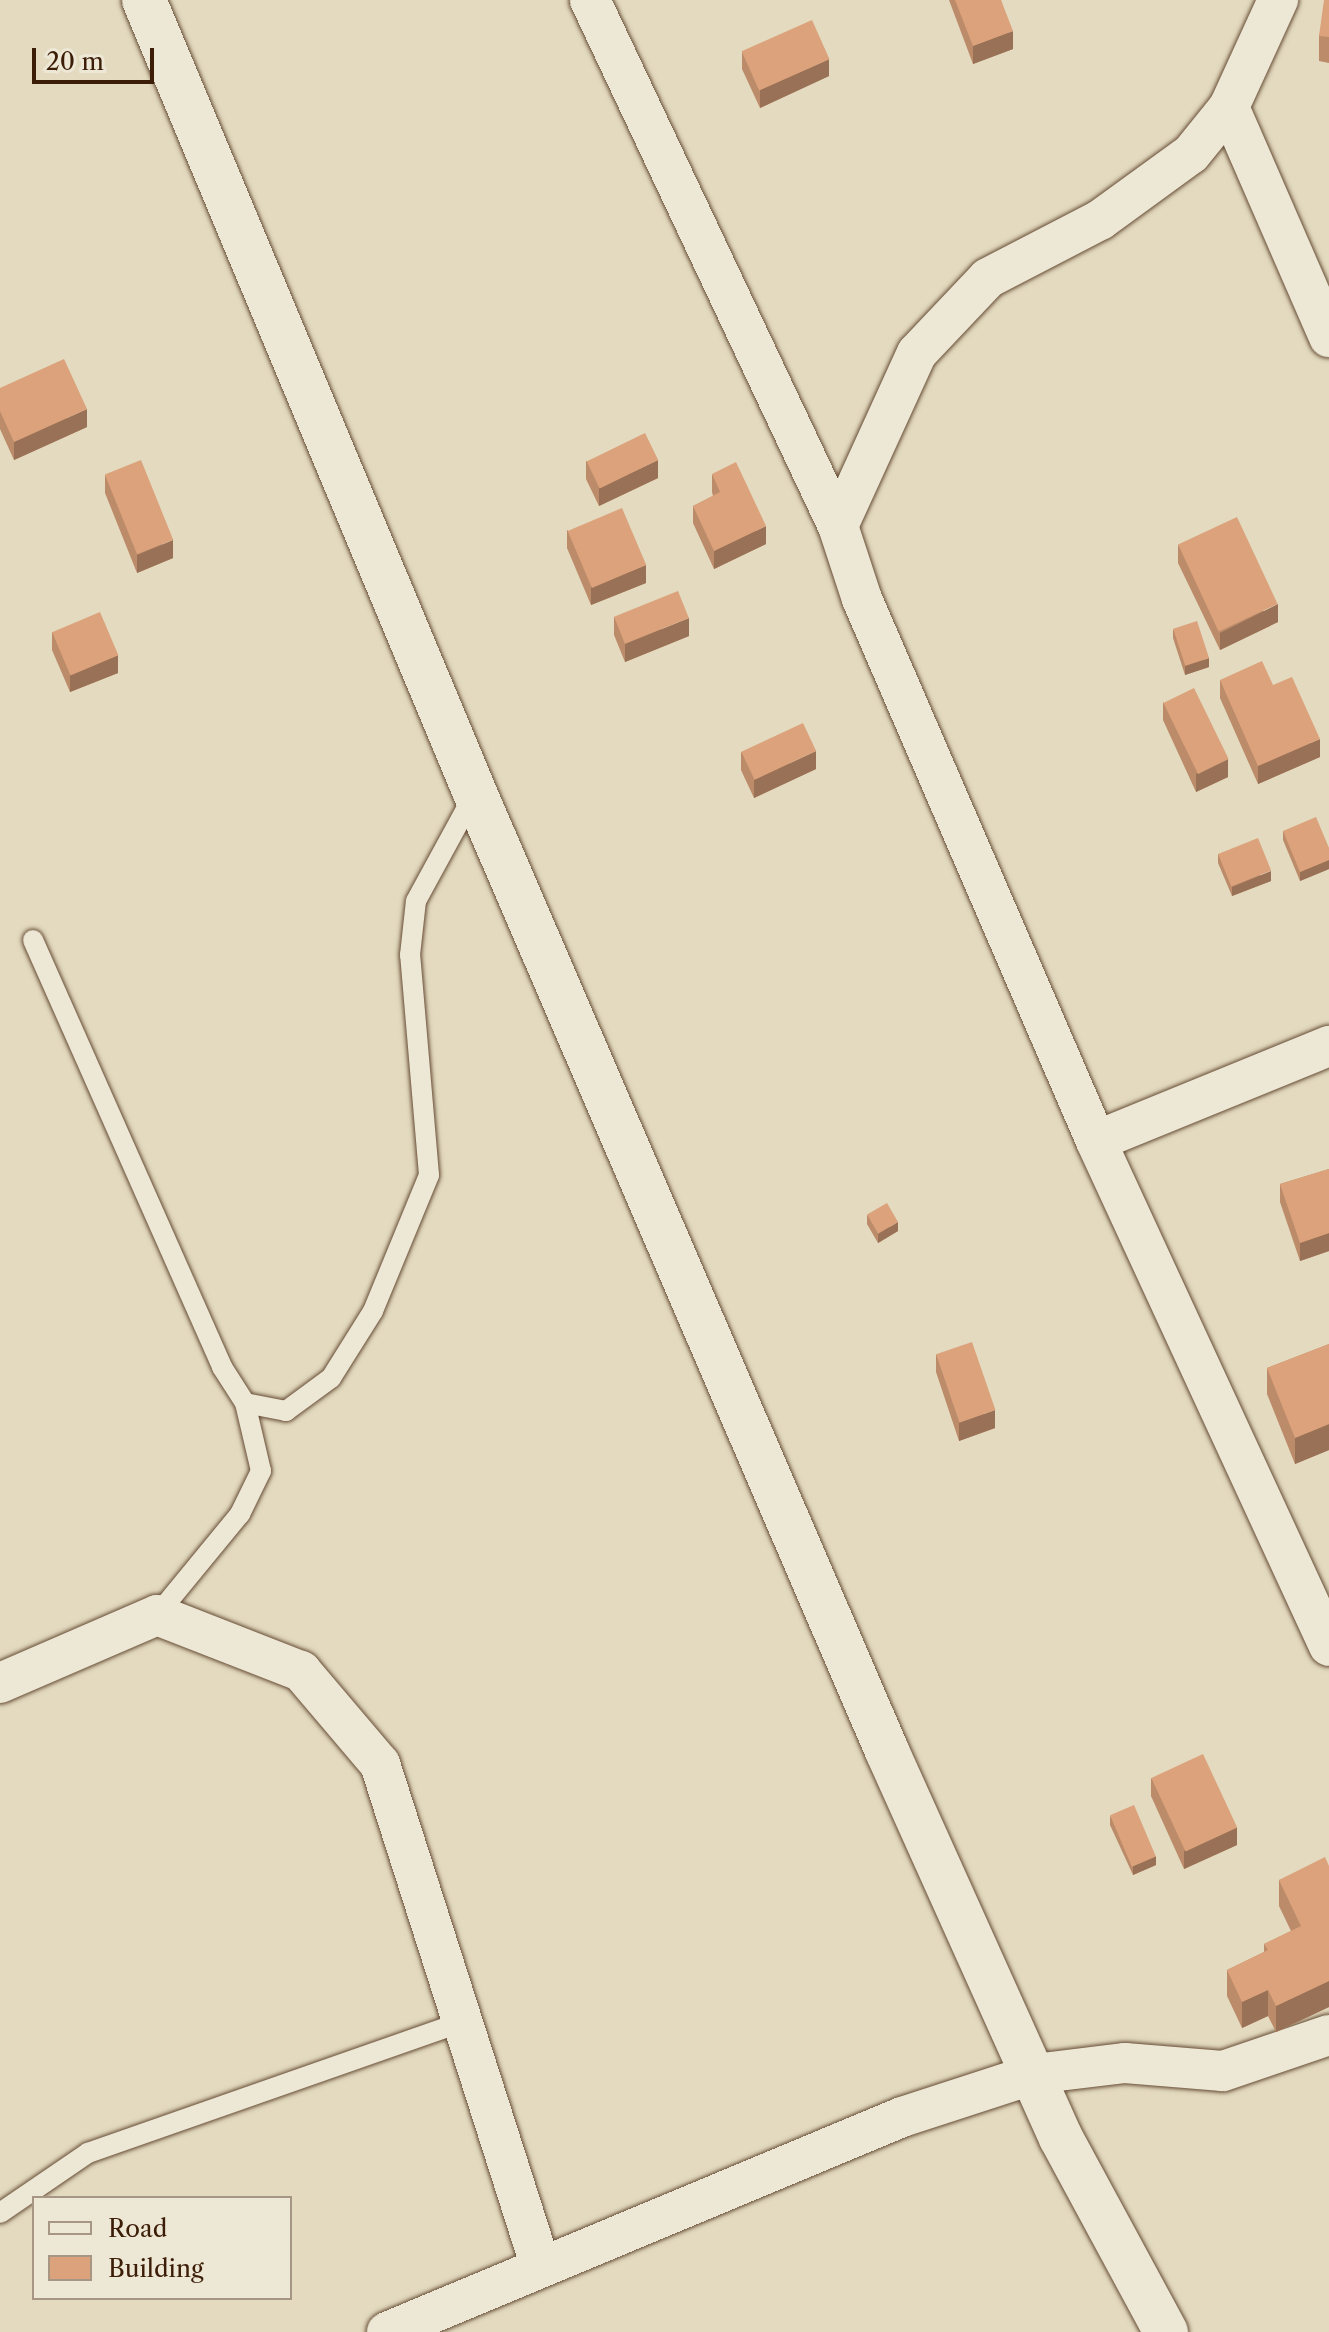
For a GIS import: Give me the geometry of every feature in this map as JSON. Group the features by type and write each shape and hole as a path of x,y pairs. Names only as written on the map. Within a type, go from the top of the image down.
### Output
{"street":[{"path":"144,0 475,793 887,1751 1061,2138 1166,2332"},
{"path":"590,0 838,526 862,599 1096,1141 1320,1600 1329,1646"},
{"path":"838,526 917,353 988,278 1150,189 1191,154 1229,107 1278,0"},
{"path":"1229,107 1329,337"},
{"path":"1096,1141 1329,1046"},
{"path":"0,1683 157,1615 301,1671 380,1764 540,2264"},
{"path":"403,2329 540,2264 902,2117 1034,2074 1125,2063 1223,2071 1329,2035"}],"lane":[{"path":"245,1403 286,1411 331,1378 373,1311 429,1175 410,955 414,915 416,901 475,793"},
{"path":"33,940 222,1367 245,1403 261,1471 240,1514 157,1615"},
{"path":"0,2213 88,2153 462,2022"}],"building":[{"path":"955,0 1001,0 1013,31 973,46"},
{"path":"1324,0 1329,0 1329,37 1319,36"},
{"path":"812,20 829,59 759,91 742,51"},
{"path":"64,359 87,409 14,442 0,411 0,388"},
{"path":"645,433 658,460 600,488 587,461"},
{"path":"141,460 173,540 137,554 105,475"},
{"path":"736,462 766,526 714,551 693,506 720,492 712,474"},
{"path":"622,508 646,565 592,588 568,531"},
{"path":"1237,517 1278,604 1219,631 1178,544"},
{"path":"678,591 689,618 625,644 614,617"},
{"path":"100,612 118,655 70,676 52,632"},
{"path":"1197,621 1209,658 1185,666 1173,629"},
{"path":"1262,661 1273,685 1292,677 1320,739 1258,766 1220,680"},
{"path":"1194,688 1229,759 1198,774 1163,703"},
{"path":"803,723 816,751 754,780 741,752"},
{"path":"1316,817 1329,848 1329,860 1300,872 1283,831"},
{"path":"1258,838 1271,870 1231,887 1218,854"},
{"path":"1329,1169 1329,1233 1300,1243 1280,1184"},
{"path":"887,1203 898,1222 878,1234 867,1214"},
{"path":"972,1342 995,1410 960,1422 936,1354"},
{"path":"1329,1344 1329,1424 1295,1438 1267,1368"},
{"path":"1203,1754 1237,1827 1186,1852 1151,1778"},
{"path":"1134,1805 1156,1857 1132,1867 1110,1815"},
{"path":"1325,1857 1329,1866 1329,1981 1276,2006 1268,1990 1242,2002 1227,1970 1268,1950 1264,1944 1301,1926 1279,1880"}]}
